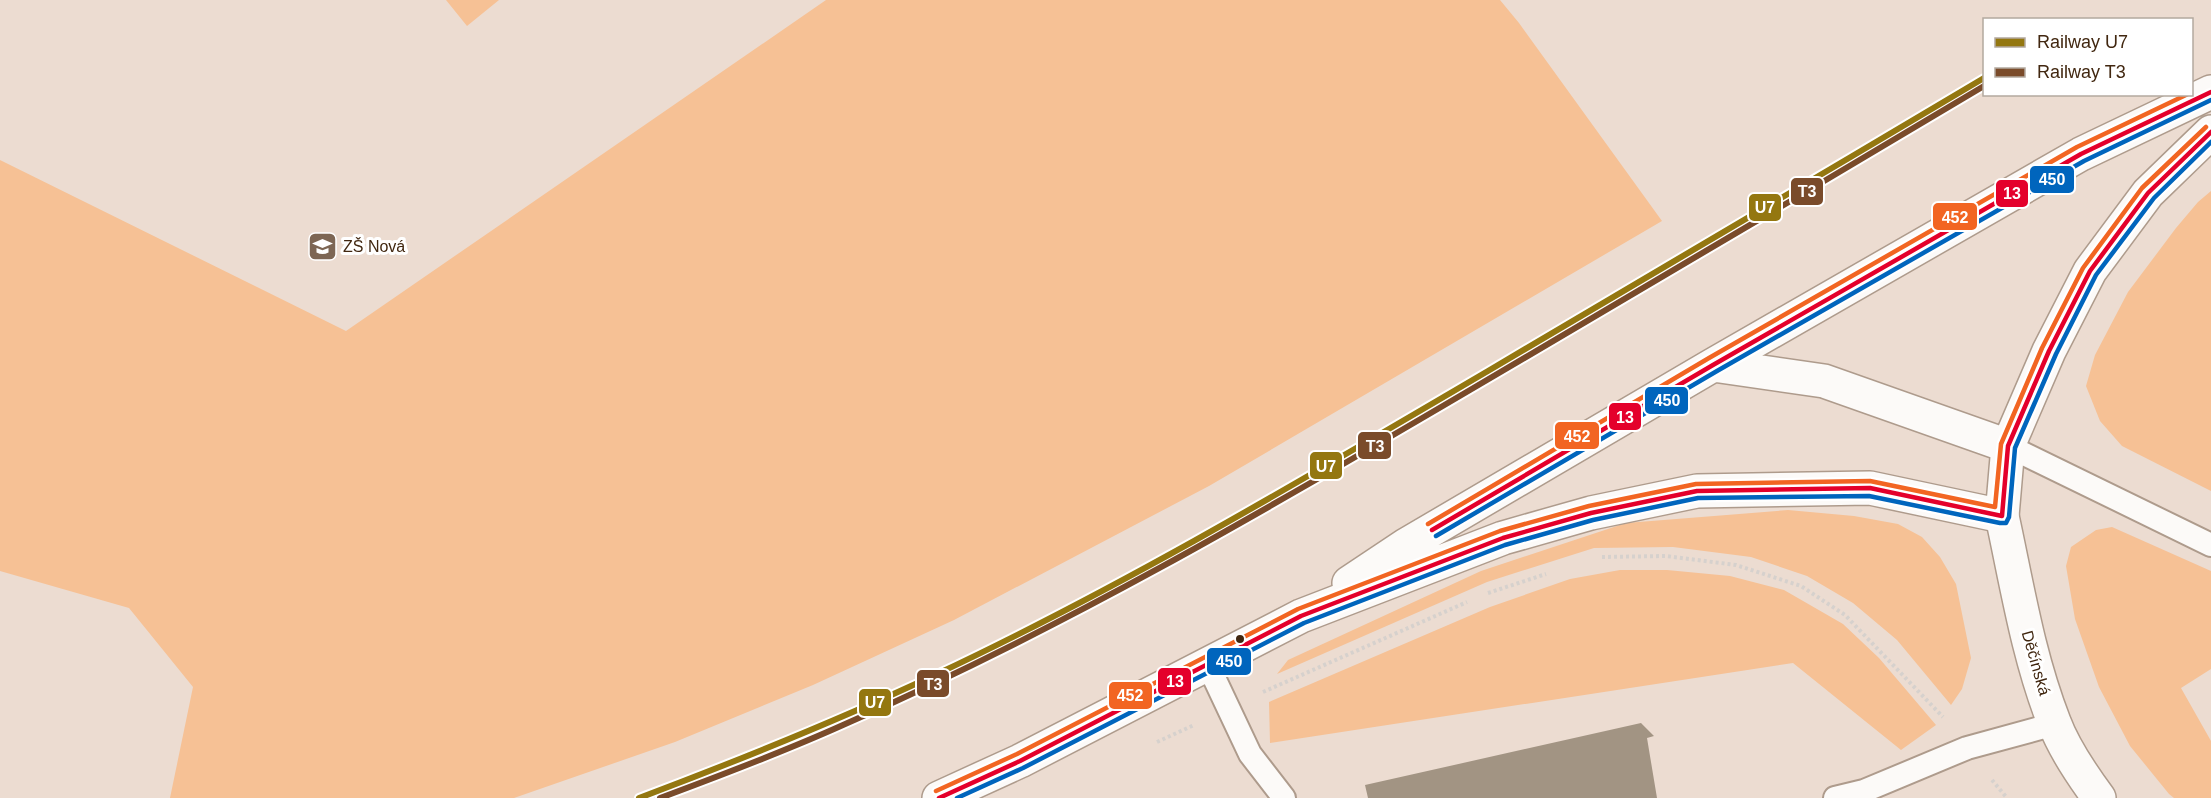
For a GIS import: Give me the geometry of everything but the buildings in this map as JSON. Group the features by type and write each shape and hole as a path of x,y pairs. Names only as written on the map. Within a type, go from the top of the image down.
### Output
{"main road":[{"path":"939,798 1020,761 1301,616 1406,545 1713,365 2081,154 2211,92"},
{"name":"Děčínská","path":"2099,798 2083,776 2055,724 2029,644 2002,516 2008,447 2049,351 2090,271 2148,193 2211,132"},
{"path":"1713,365 1824,381 2008,447"},
{"path":"1301,616 1503,538 1591,513 1697,491 1870,488 2002,516"}],"lane":[{"path":"2008,447 2211,545"},
{"path":"1208,665 1251,754 1284,798"},
{"path":"1835,798 1864,791 1967,748 2055,724"}],"path":[{"path":"1595,558 1666,556 1736,565 1801,586 1845,615 1943,716"},
{"path":"1488,594 1552,572"},
{"path":"1275,686 1477,597"},
{"path":"1990,777 2007,798"}],"shaded area":[{"path":"446,0 499,0 467,26"},
{"path":"826,0 1500,0 1662,221 1209,486 954,620 813,685 675,742 514,798 170,798 193,687 129,608 0,571 0,160 346,331"},
{"path":"2211,191 2211,491 2122,446 2100,421 2086,386 2095,355 2128,292 2176,228 2198,202"},
{"path":"1788,510 1854,516 1898,524 1922,537 1940,557 1956,584 1971,658 1962,689 1951,705 1897,640 1853,603 1807,576 1751,557 1673,547 1594,548 1487,582 1277,674 1288,660 1481,571 1626,523"},
{"path":"2112,527 2211,571 2211,669 2181,688 2211,741 2211,798 2174,798 2169,794 2130,746 2099,687 2075,619 2066,566 2071,547 2096,530"},
{"path":"1620,570 1667,570 1730,576 1784,590 1843,624 1879,658 1936,725 1901,750 1793,663 1270,743 1269,702 1490,607 1570,579"}],"rail line":[{"name":"U7","path":"639,798 789,739 900,691 1008,640 1147,567 1352,451 1983,79"},
{"name":"T3","path":"660,798 798,745 843,725 924,688 1083,609 1239,524 1393,435 1983,87"}],"transit line":[{"name":"13","path":"1432,530 1713,365 2081,154 2211,92"},
{"name":"452","path":"1428,524 1709,358 2077,147 2184,96"},
{"name":"450","path":"1436,536 1717,371 2084,161 2211,100"},
{"name":"452","path":"936,791 1017,754 1298,609 1500,531 1589,506 1696,484 1870,481 1995,507 2001,444 2042,348 2083,268 2142,188 2206,127"},
{"name":"13","path":"939,798 1020,761 1301,616 1503,538 1591,513 1697,491 1870,488 2002,516 2008,446 2049,351 2090,271 2148,193 2211,132"},
{"name":"450","path":"957,798 1023,768 1304,623 1505,545 1593,520 1698,498 1869,496 2006,523 2009,517 2015,448 2056,354 2096,275 2154,198 2211,142"}],"place":[{"name":"ZŠ Nová","path":"322,246"}]}
